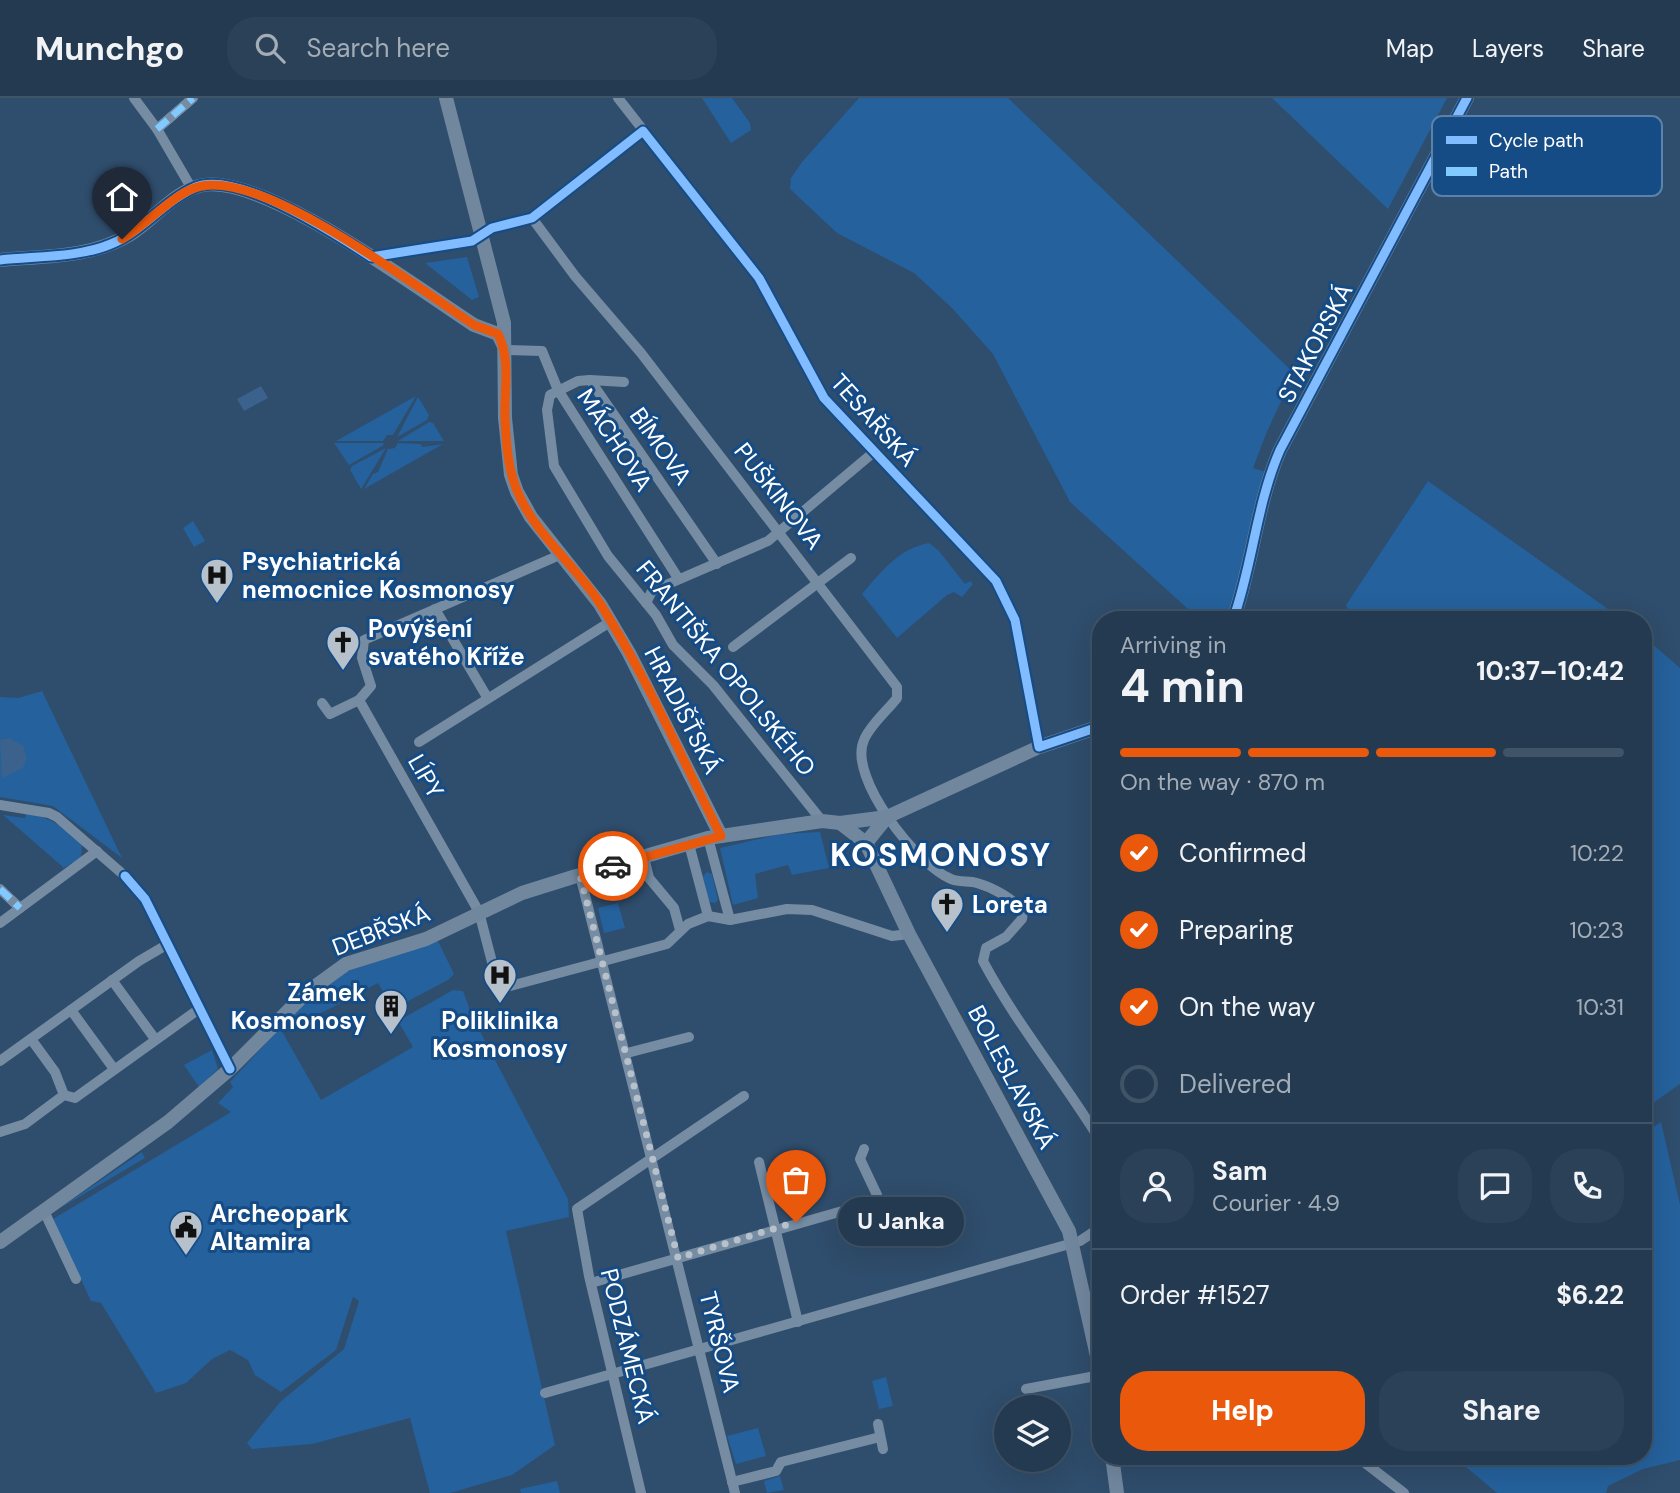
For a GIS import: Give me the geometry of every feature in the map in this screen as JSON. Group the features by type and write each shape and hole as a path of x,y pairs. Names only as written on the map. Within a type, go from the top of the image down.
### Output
{"street":[{"path":"134,98 157,129 192,189"},
{"path":"157,129 193,98"},
{"name":"HRADIŠŤSKÁ","path":"446,98 504,323 505,418 511,475 531,517 562,554 610,622 714,837"},
{"name":"TESAŘSKÁ","path":"618,98 759,278 814,384 996,581 1015,620 1039,747"},
{"name":"STAKORSKÁ","path":"1457,116 1467,98"},
{"path":"370,257 472,241 492,228 532,218 643,131"},
{"name":"STAKORSKÁ","path":"1236,611 1260,505 1276,459 1432,164"},
{"path":"0,260 87,251 110,245 130,234 192,189 212,184 258,195 324,226 474,325 498,334 506,350"},
{"name":"PUŠKINOVA","path":"532,218 819,582 899,691 864,739 861,752 862,766 869,785 887,817"},
{"name":"MÁCHOVA","path":"506,350 542,351 558,390 678,578"},
{"path":"558,390 585,379 624,382"},
{"name":"BÍMOVA","path":"590,380 717,564"},
{"name":"FRANTIŠKA OPOLSKÉHO","path":"558,390 550,396 547,410 554,466 608,556 646,603 673,645 713,685 822,821"},
{"path":"646,603 652,591 717,564 780,533 874,452"},
{"path":"322,703 330,714 359,700 371,686 362,658 364,640 562,554"},
{"path":"733,647 850,558"},
{"path":"435,609 487,697"},
{"path":"419,742 610,622"},
{"name":"LÍPY","path":"359,700 479,912"},
{"path":"866,843 887,817 1039,747 1092,729"},
{"path":"0,805 49,813 66,823 137,888 230,1069"},
{"path":"887,817 935,869 959,882 975,882 1014,901 1023,911 1022,919 1006,937 986,948 983,961 999,992 1069,1090 1092,1127"},
{"name":"DEBŘSKÁ","path":"0,1242 145,1140 230,1069 306,993 337,969 370,955 426,939 522,893 714,837 822,821 840,822 887,817"},
{"name":"BOLESLAVSKÁ","path":"840,822 866,843 909,934 1074,1242 1092,1330"},
{"path":"714,837 730,920"},
{"path":"689,844 708,916"},
{"path":"0,923 97,851"},
{"path":"644,857 649,878 674,908 680,930"},
{"name":"TYRŠOVA","path":"580,875 734,1488"},
{"path":"0,889 20,908"},
{"path":"479,912 499,989 667,944 680,930 708,916 730,920 787,909 812,911 892,936 909,934"},
{"path":"0,1061 112,980 168,944"},
{"path":"112,980 155,1039"},
{"path":"64,1095 75,1098 199,1009"},
{"path":"71,1010 114,1069"},
{"path":"626,1053 689,1037"},
{"path":"31,1039 55,1072 64,1095"},
{"path":"0,1132 20,1126 64,1095"},
{"path":"652,1158 744,1096"},
{"path":"591,1283 876,1200 877,1195 860,1159 864,1149"},
{"name":"PODZÁMECKÁ","path":"641,1493 591,1283 577,1209 652,1158"},
{"path":"759,1162 798,1322"},
{"path":"44,1211 76,1279"},
{"path":"545,1393 1074,1242 1092,1232"},
{"path":"1026,1389 1092,1376"},
{"path":"878,1424 884,1450"},
{"path":"734,1488 776,1471 781,1462 880,1437"},
{"path":"1113,1465 1117,1493"},
{"path":"1368,1465 1404,1493"}],"shaded area":[{"path":"702,98 732,98 750,123 751,130 731,143"},
{"path":"859,98 1008,98 1294,373 1253,468 1266,472 1234,611 1190,611 1070,502 993,354 952,308 914,273 837,233 790,189 791,178"},
{"path":"1272,98 1447,98 1437,116 1432,116 1432,126 1388,209"},
{"path":"467,257 479,297 472,300 425,263"},
{"path":"261,386 268,398 244,411 237,399"},
{"path":"416,396 393,435 387,435 383,441 336,441"},
{"path":"418,397 429,415 427,420 397,437"},
{"path":"429,422 433,423 444,441 398,441"},
{"path":"334,443 383,443 384,445 349,465"},
{"path":"398,443 420,444 423,447 443,444 364,489 373,474 378,472 388,449 395,448"},
{"path":"386,448 361,489 350,470 352,466"},
{"path":"1428,481 1611,611 1349,611 1346,605"},
{"path":"193,521 205,541 194,547 183,528"},
{"path":"929,543 939,551 965,584 970,581 973,584 962,597 954,592 947,595 897,638 862,594 899,556"},
{"path":"1652,644 1680,668 1680,1084 1652,1104"},
{"path":"42,691 122,858 53,806 0,797 0,697 18,698"},
{"path":"9,738 23,746 27,758 23,768 2,778 0,740"},
{"path":"26,813 50,820 69,833 82,844 81,858 62,869 63,867 3,815 25,818"},
{"path":"820,832 829,868 792,875 788,865 755,874 758,898 733,905 720,848 780,834"},
{"path":"707,872 712,874 718,900 715,903 709,902 703,876"},
{"path":"618,903 625,928 604,933 598,908"},
{"path":"437,939 454,974 448,980 393,1009 378,983 299,1025 293,1014 315,991 343,973"},
{"path":"453,990 463,991 473,1018 568,1199 569,1217 506,1231 555,1445 512,1475 450,1493 430,1493 410,1418 312,1444 252,1449 247,1443 280,1402 344,1349 359,1301 353,1297 336,1350 281,1392 255,1375 248,1360 230,1350 212,1359 186,1383 156,1393 101,1303 91,1301 53,1219 231,1112 218,1103 233,1087 230,1082 280,1028 321,1100 413,1047 398,1021"},
{"path":"212,1050 218,1069 199,1087 184,1065"},
{"path":"1661,1122 1680,1205 1680,1460 1643,1469 1608,1486 1606,1493 1497,1493 1464,1465 1652,1465 1652,1128"},
{"path":"142,1152 145,1158 57,1210"},
{"path":"886,1377 893,1406 879,1409 872,1381"},
{"path":"758,1428 766,1456 736,1464 727,1436"},
{"path":"780,1476 784,1490 767,1493 764,1481"},
{"path":"557,1481 560,1493 521,1493 520,1489"}],"marked path":[{"path":"157,129 193,98"},
{"path":"0,889 20,908"}],"cycle path":[{"path":"1457,116 1467,98"},
{"path":"0,260 98,249 123,238 185,193 196,187 214,184 236,188 286,207 371,257 472,241 492,228 532,218 643,131 759,278 824,398 996,581 1015,620 1039,747 1092,729"},
{"path":"1236,611 1265,492 1280,450 1432,164"},
{"path":"125,876 145,899 230,1069"}],"way so far":[{"path":"613,866 580,875 678,1258 775,1231 796,1222"}],"place":[{"name":"Psychiatrická nemocnice Kosmonosy","path":"217,605"},
{"name":"Povýšení svatého Kříže","path":"343,672"},
{"name":"Loreta","path":"947,934"},
{"name":"Poliklinika Kosmonosy","path":"500,1005"},
{"name":"Zámek Kosmonosy","path":"391,1036"},
{"name":"U Janka","path":"796,1222"},
{"name":"Archeopark Altamira","path":"186,1257"}],"district":[{"name":"KOSMONOSY","path":"941,855"}],"route":[{"path":"122,239 192,189 212,184 227,187 258,195 324,226 474,325 498,334 506,350 505,418 511,475 517,492 531,517 600,604 629,653 721,836 613,866"}]}
